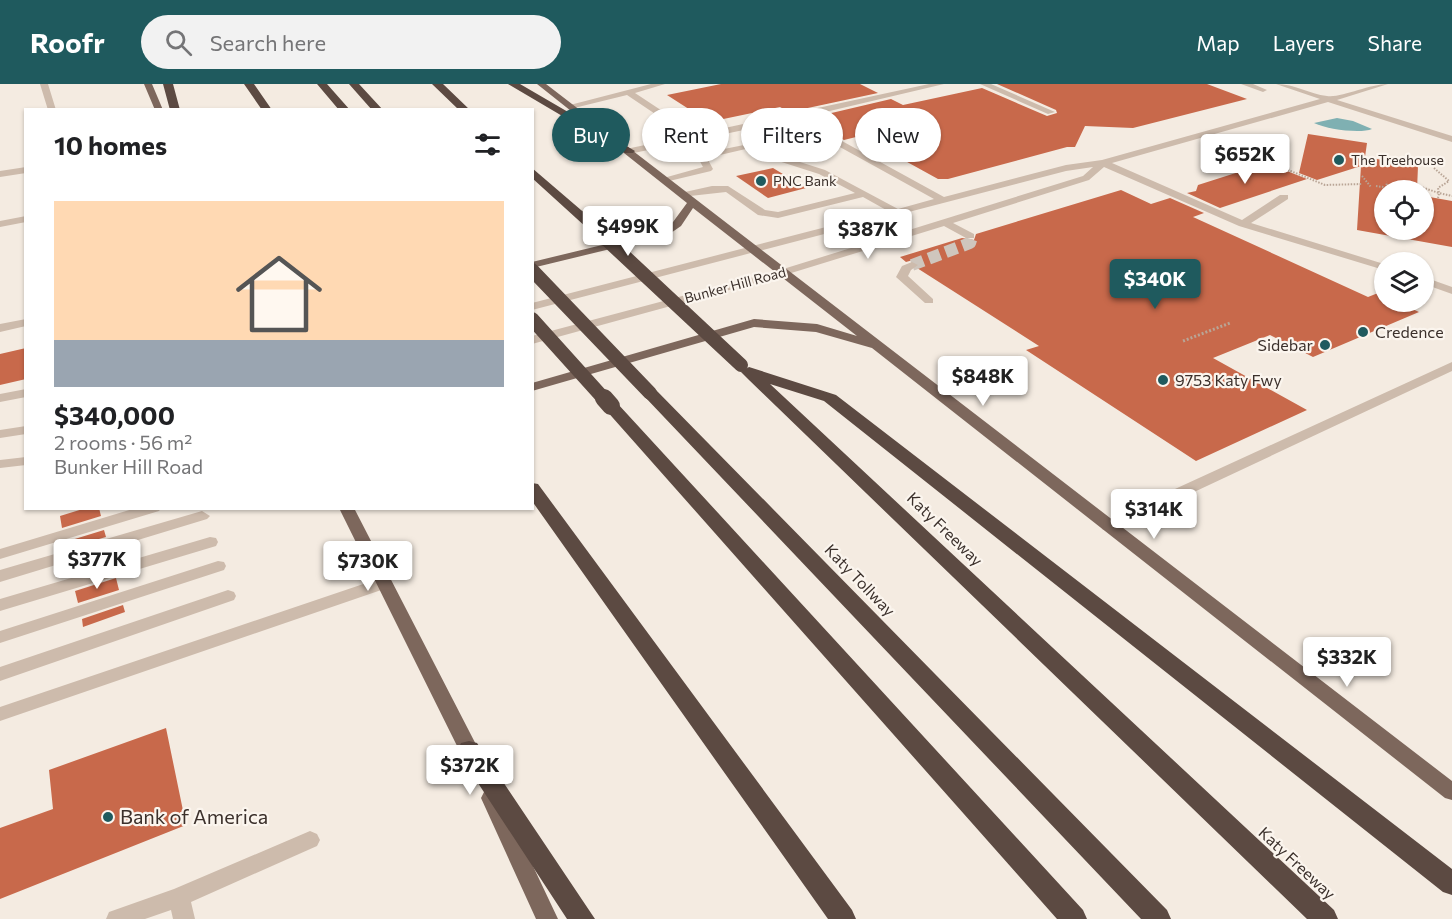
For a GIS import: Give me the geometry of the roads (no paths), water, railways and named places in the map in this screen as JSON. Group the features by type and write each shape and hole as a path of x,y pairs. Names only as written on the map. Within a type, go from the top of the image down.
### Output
{"highway":[{"path":"168,84 174,108"},
{"path":"249,84 266,108"},
{"path":"322,84 343,108"},
{"path":"354,84 376,108"},
{"path":"437,84 463,108"},
{"path":"513,84 555,108"},
{"name":"Katy Freeway","path":"534,173 745,369 1325,919"},
{"name":"Katy Tollway","path":"534,272 1158,919"},
{"path":"534,321 1074,919"},
{"path":"745,369 830,398 1452,884"},
{"path":"534,491 843,919"},
{"path":"469,750 582,919"}],"main road":[{"path":"148,84 158,108"},
{"path":"541,84 573,108"},
{"path":"630,151 1452,792"},
{"path":"534,265 664,233 677,224 689,198"},
{"path":"534,386 754,323 817,328 880,347"},
{"path":"347,510 469,750 547,919"}],"street":[{"path":"44,84 51,108"},
{"path":"570,106 661,84"},
{"path":"894,84 908,91"},
{"path":"832,108 940,84"},
{"path":"984,84 1051,112"},
{"path":"1245,84 1263,90"},
{"path":"1280,84 1452,139"},
{"name":"Bunker Hill Road","path":"534,306 1066,168 1103,164 1384,84"},
{"path":"630,93 652,108"},
{"path":"665,179 708,169 702,156 751,145 772,156 822,172 898,213"},
{"path":"843,145 944,201"},
{"path":"630,151 642,148"},
{"path":"1103,164 1243,224 1374,264"},
{"name":"Bunker Hill Road","path":"534,339 784,272 1086,178 1103,164"},
{"path":"0,174 24,170"},
{"path":"689,198 712,189 728,189 762,213 778,215 864,195"},
{"path":"1243,224 1284,197"},
{"path":"0,224 24,219"},
{"path":"943,221 970,236"},
{"path":"912,265 906,268 902,277 929,301"},
{"path":"1434,284 1452,291"},
{"path":"0,328 24,322"},
{"path":"1108,526 1452,366"},
{"path":"0,398 24,393"},
{"path":"0,434 24,430"},
{"path":"0,464 24,461"},
{"path":"0,554 147,510"},
{"path":"0,576 201,516"},
{"path":"0,605 210,542"},
{"path":"0,637 218,566"},
{"path":"0,714 384,583"},
{"path":"0,674 228,596"},
{"path":"117,919 179,897 309,840"},
{"path":"179,897 184,919"}],"water":[{"path":"1337,118 1353,121 1372,129 1343,130 1314,123"}],"tunnel":[{"path":"912,265 970,243 972,237 970,236"}],"place":[{"name":"The Treehouse","path":"1339,160"},
{"name":"PNC Bank","path":"761,181"},
{"name":"Credence","path":"1363,332"},
{"name":"Sidebar","path":"1325,345"},
{"name":"9753 Katy Fwy","path":"1163,380"},
{"name":"Bank of America","path":"108,817"}]}
